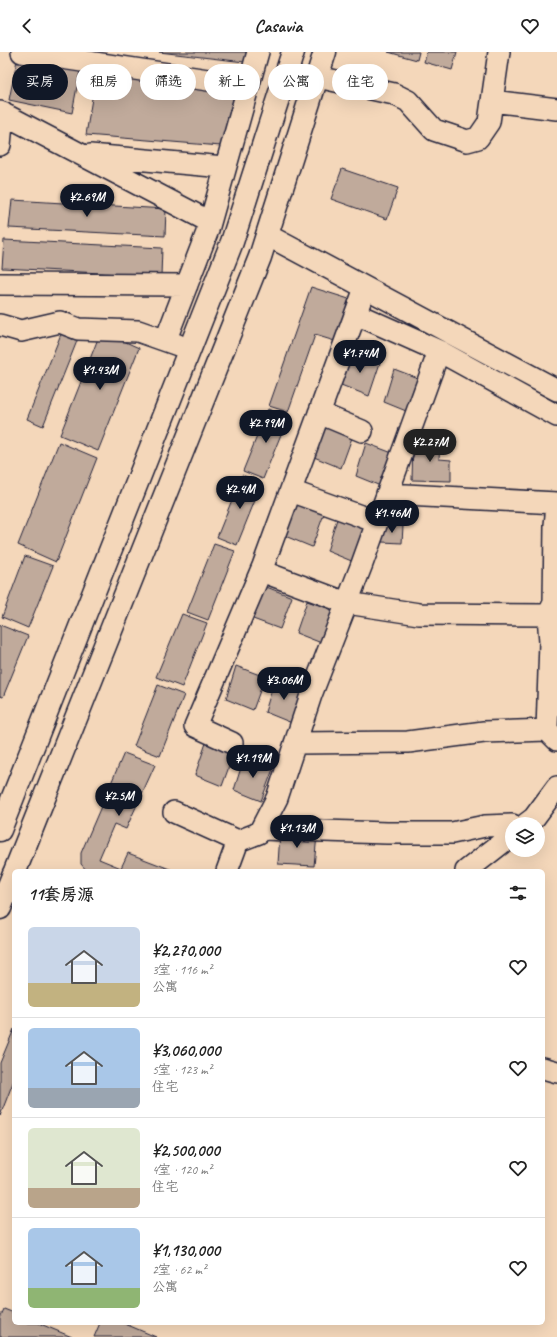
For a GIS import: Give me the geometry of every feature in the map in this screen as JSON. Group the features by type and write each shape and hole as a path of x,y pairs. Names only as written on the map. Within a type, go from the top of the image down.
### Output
{"main road":[{"path":"0,830 232,242 293,52"},
{"path":"322,64 326,52"},
{"path":"15,869 260,257 311,100"},
{"path":"0,908 12,877"}],"street":[{"path":"22,52 204,79"},
{"path":"254,64 258,52"},
{"path":"324,78 394,94 408,101 434,130 467,141 478,138 483,133 489,122 499,52"},
{"path":"166,339 210,222 224,167 244,100"},
{"path":"492,101 557,109"},
{"path":"0,145 1,112 210,222"},
{"path":"80,154 224,167"},
{"path":"267,235 557,390"},
{"path":"0,284 187,285"},
{"path":"232,744 195,726 261,571 365,288"},
{"path":"356,314 439,351 557,416"},
{"path":"0,325 21,331 60,322 78,329 138,332 166,339 190,350"},
{"path":"174,812 238,841 259,834 262,829 277,798 311,695 347,603 439,351"},
{"path":"319,413 362,431"},
{"path":"291,491 377,522"},
{"path":"387,494 557,503"},
{"path":"295,743 408,742 484,732 552,735 550,642 557,506"},
{"path":"261,571 347,603 419,614 553,607"},
{"path":"535,817 557,787"},
{"path":"262,829 386,834 452,833 485,826 505,825"},
{"path":"469,869 505,840"},
{"path":"228,869 238,841"},
{"path":"545,1069 557,1072"}],"building":[{"path":"159,52 255,52 253,63"},
{"path":"388,52 419,52 417,60"},
{"path":"427,52 457,52 452,70 424,62"},
{"path":"17,60 40,64 16,64"},
{"path":"68,69 76,70 76,92 72,113 9,100 12,85 12,100 68,100"},
{"path":"132,79 140,80 140,100 196,100 196,87 204,88 204,100 236,100 221,146 86,135 92,100 132,100"},
{"path":"342,169 398,188 387,219 331,199"},
{"path":"12,200 166,209 165,236 9,228"},
{"path":"4,240 162,248 161,276 2,268"},
{"path":"311,287 352,300 338,342 315,335 288,412 269,406"},
{"path":"63,329 79,336 43,426 27,419"},
{"path":"101,331 139,348 98,451 60,435"},
{"path":"352,352 380,363 369,396 341,385"},
{"path":"394,369 423,380 411,413 384,402"},
{"path":"268,409 288,417 263,479 243,471"},
{"path":"324,424 353,435 341,468 314,457"},
{"path":"413,441 440,442 439,459 451,460 451,481 412,480"},
{"path":"59,442 97,458 56,562 18,545"},
{"path":"366,443 395,454 383,487 356,476"},
{"path":"242,475 262,483 237,545 217,537"},
{"path":"295,503 324,514 312,547 285,536"},
{"path":"337,519 366,530 354,562 327,551"},
{"path":"382,525 403,526 402,543 382,542"},
{"path":"214,544 235,551 208,620 187,612"},
{"path":"25,556 53,566 28,628 2,617"},
{"path":"264,586 292,597 280,629 253,619"},
{"path":"307,601 336,611 324,644 296,633"},
{"path":"182,614 207,623 182,687 156,677"},
{"path":"0,625 28,636 3,697 0,696"},
{"path":"236,666 265,677 253,710 226,699"},
{"path":"275,679 304,690 292,723 265,712"},
{"path":"158,685 184,695 160,756 134,746"},
{"path":"206,743 234,753 222,786 195,775"},
{"path":"124,753 155,765 126,829 114,824 99,859 121,868 128,853 170,869 85,869 81,864 81,853"},
{"path":"244,758 273,769 261,801 234,790"},
{"path":"280,833 317,835 314,866 278,864"},
{"path":"12,1034 12,1085 0,1116 0,1063"},
{"path":"4,1309 12,1312 12,1325 43,1325 72,1337 0,1337 0,1318"},
{"path":"99,1325 128,1325 156,1337 94,1337"}]}
